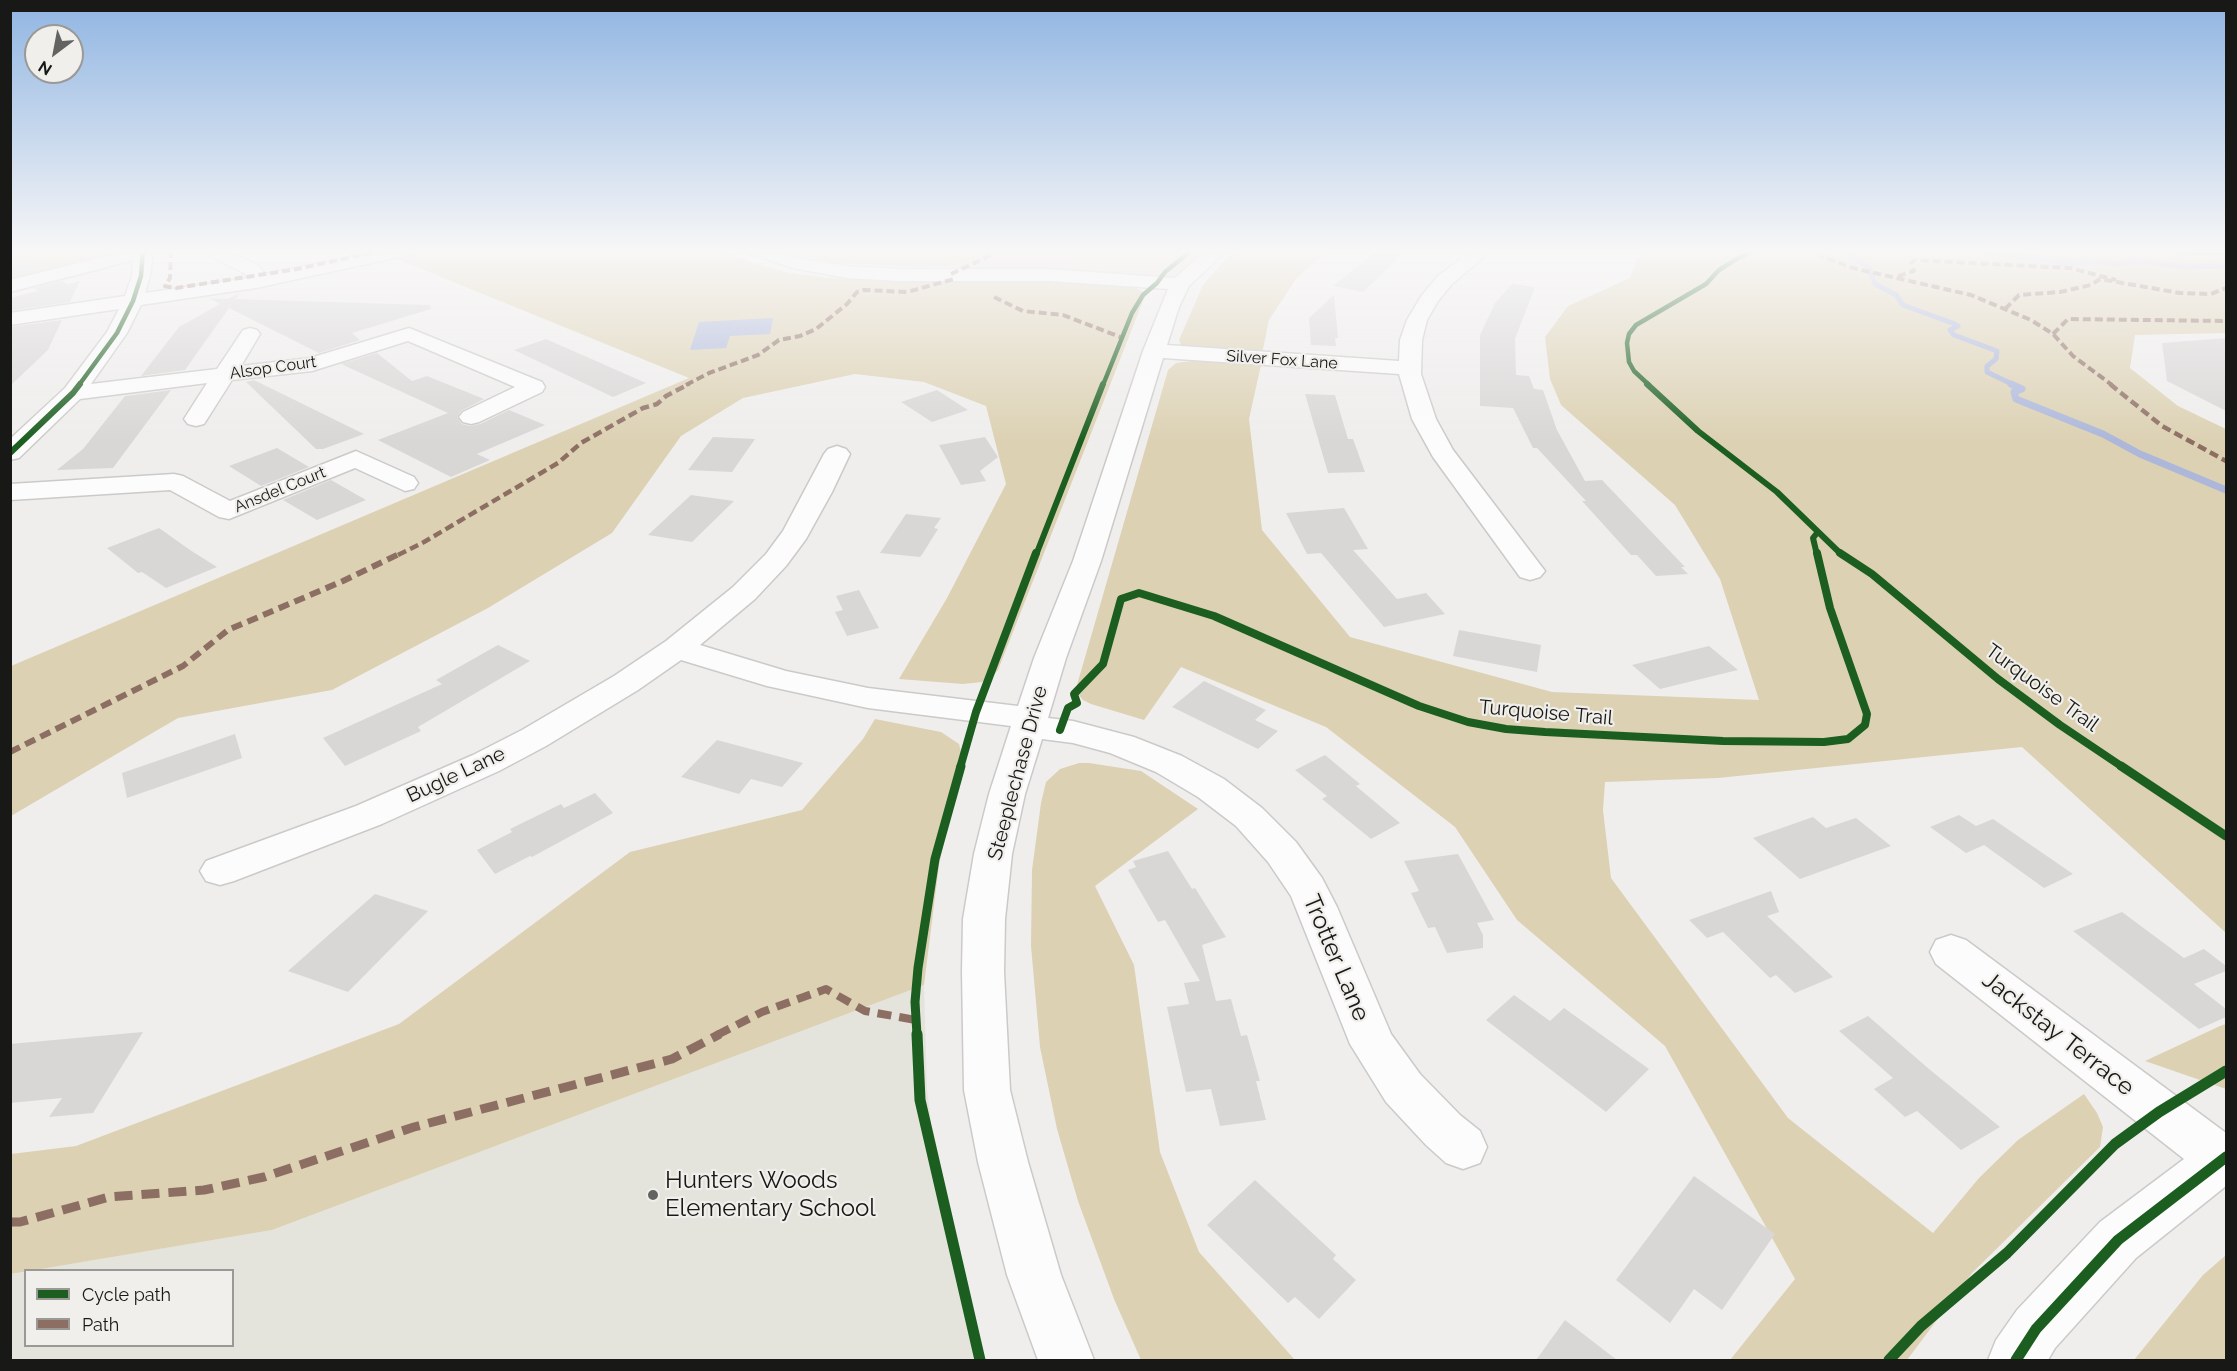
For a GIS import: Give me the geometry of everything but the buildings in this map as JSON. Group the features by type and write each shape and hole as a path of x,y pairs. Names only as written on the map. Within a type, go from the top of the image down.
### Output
{"street":[{"path":"10,319 45,314"},
{"path":"10,453 73,393 117,333 127,314"},
{"name":"Steeplechase Drive","path":"1066,1360 1034,1275 1002,1162 987,1090 983,972 984,919 993,854 1008,794 1050,658 1086,561 1167,314"},
{"path":"1420,314 1411,340 1409,368 1424,419 1442,452 1530,571"},
{"path":"196,419 250,334"},
{"name":"Alsop Court","path":"73,393 312,364 410,334 534,387 471,417"},
{"name":"Silver Fox Lane","path":"1154,351 1409,368"},
{"name":"Bugle Lane","path":"220,871 315,837 486,763 544,732 677,648 744,593 776,560 796,533 837,454"},
{"name":"Ansdel Court","path":"10,492 174,482 229,511 356,459 405,483"},
{"path":"677,648 779,679 856,696 1030,722"},
{"name":"Trotter Lane","path":"1030,722 1122,745 1169,765 1212,788 1249,817 1282,852 1308,889 1373,1044 1403,1088 1443,1130 1463,1147"},
{"name":"Jackstay Terrace","path":"1951,952 2224,1158"},
{"path":"2016,1360 2036,1329 2118,1240 2224,1158"}],"shaded area":[{"path":"532,314 1138,314 998,670 992,677 982,682 963,684 899,679 947,598 1006,484 986,406 924,382 855,374 743,398 681,436 612,533 488,608 332,690 178,718 11,816 11,666 689,378"},
{"path":"1190,314 1273,314 1269,320 1262,354 1189,349 1181,345 1179,340"},
{"path":"1562,314 2226,314 2226,333 2135,335 2130,368 2178,406 2226,429 2226,933 2022,747 1718,778 1605,782 1603,810 1611,878 1788,1118 1933,1233 1979,1178 2018,1140 2084,1094 2097,1113 2103,1127 2100,1147 1972,1273 1907,1360 1730,1360 1795,1279 1665,1046 1517,920 1455,827 1326,727 1181,667 1144,720 1091,704 1077,693 1077,685 1168,370 1176,363 1192,361 1261,365 1249,419 1262,530 1350,637 1552,692 1759,700 1720,579 1675,505 1561,405 1550,379 1545,337"},
{"path":"875,719 941,732 959,744 962,755 939,865 924,985 272,1230 41,1269 24,1269 24,1272 11,1274 11,1154 76,1146 399,1024 630,852 802,810 863,739"},
{"path":"1079,763 1141,771 1198,809 1095,886 1134,965 1160,1152 1199,1252 1295,1360 1141,1360 1114,1299 1078,1201 1057,1129 1040,1047 1031,946 1032,870 1046,782 1060,769"},
{"name":"Hunters Woods Elementary School","path":"924,985 927,1089 936,1165 966,1312 980,1360 11,1360 11,1274 24,1272 24,1347 234,1347 234,1269 38,1269 272,1230"},
{"path":"2226,1024 2226,1089 2145,1061 2220,1026"},
{"path":"2226,1255 2226,1360 2134,1360 2203,1275"}],"water":[{"path":"773,318 770,334 730,336 726,348 690,350 699,322"}],"waterway":[{"path":"1928,314 1958,326 1950,330 1954,335 1997,351 1996,359 1987,366 1987,372 2014,385"},
{"path":"2011,384 2022,389 2014,392 2016,399 2103,434 2140,454 2226,490"}],"marked path":[{"path":"10,752 183,666 228,630 343,581 424,542 558,463 581,443 643,408 657,404 666,396 709,373 758,355 779,340 800,336 816,329 835,314"},
{"path":"1053,314 1063,315 1123,338"},
{"path":"2017,314 2053,334 2073,356 2162,426 2226,461"},
{"path":"2053,334 2068,319 2226,321"},
{"path":"10,1222 20,1222 109,1197 204,1190 264,1177 414,1127 672,1059 762,1012 826,989 865,1011 916,1020"}],"cycle path":[{"path":"10,453 73,393 117,333 127,314"},
{"path":"980,1360 920,1100 915,1002 918,968 935,859 976,712 1054,506 1132,314"},
{"name":"Turquoise Trail","path":"1655,314 1636,325 1629,334 1627,343 1629,362 1634,371 1698,431 1777,492 1841,554 1872,574 1998,679 2060,725 2226,836"},
{"name":"Turquoise Trail","path":"1060,730 1068,708 1077,703 1074,694 1103,664 1121,599 1139,593 1214,616 1419,706 1468,722 1506,729 1545,732 1723,741 1824,742 1848,739 1865,725 1867,714 1830,608 1813,538 1817,533"},
{"path":"1889,1360 1921,1326 2007,1253 2115,1144 2159,1112 2226,1071"},
{"path":"2016,1360 2036,1329 2118,1240 2226,1157"}],"place":[{"name":"Hunters Woods Elementary School","path":"653,1195"}]}
